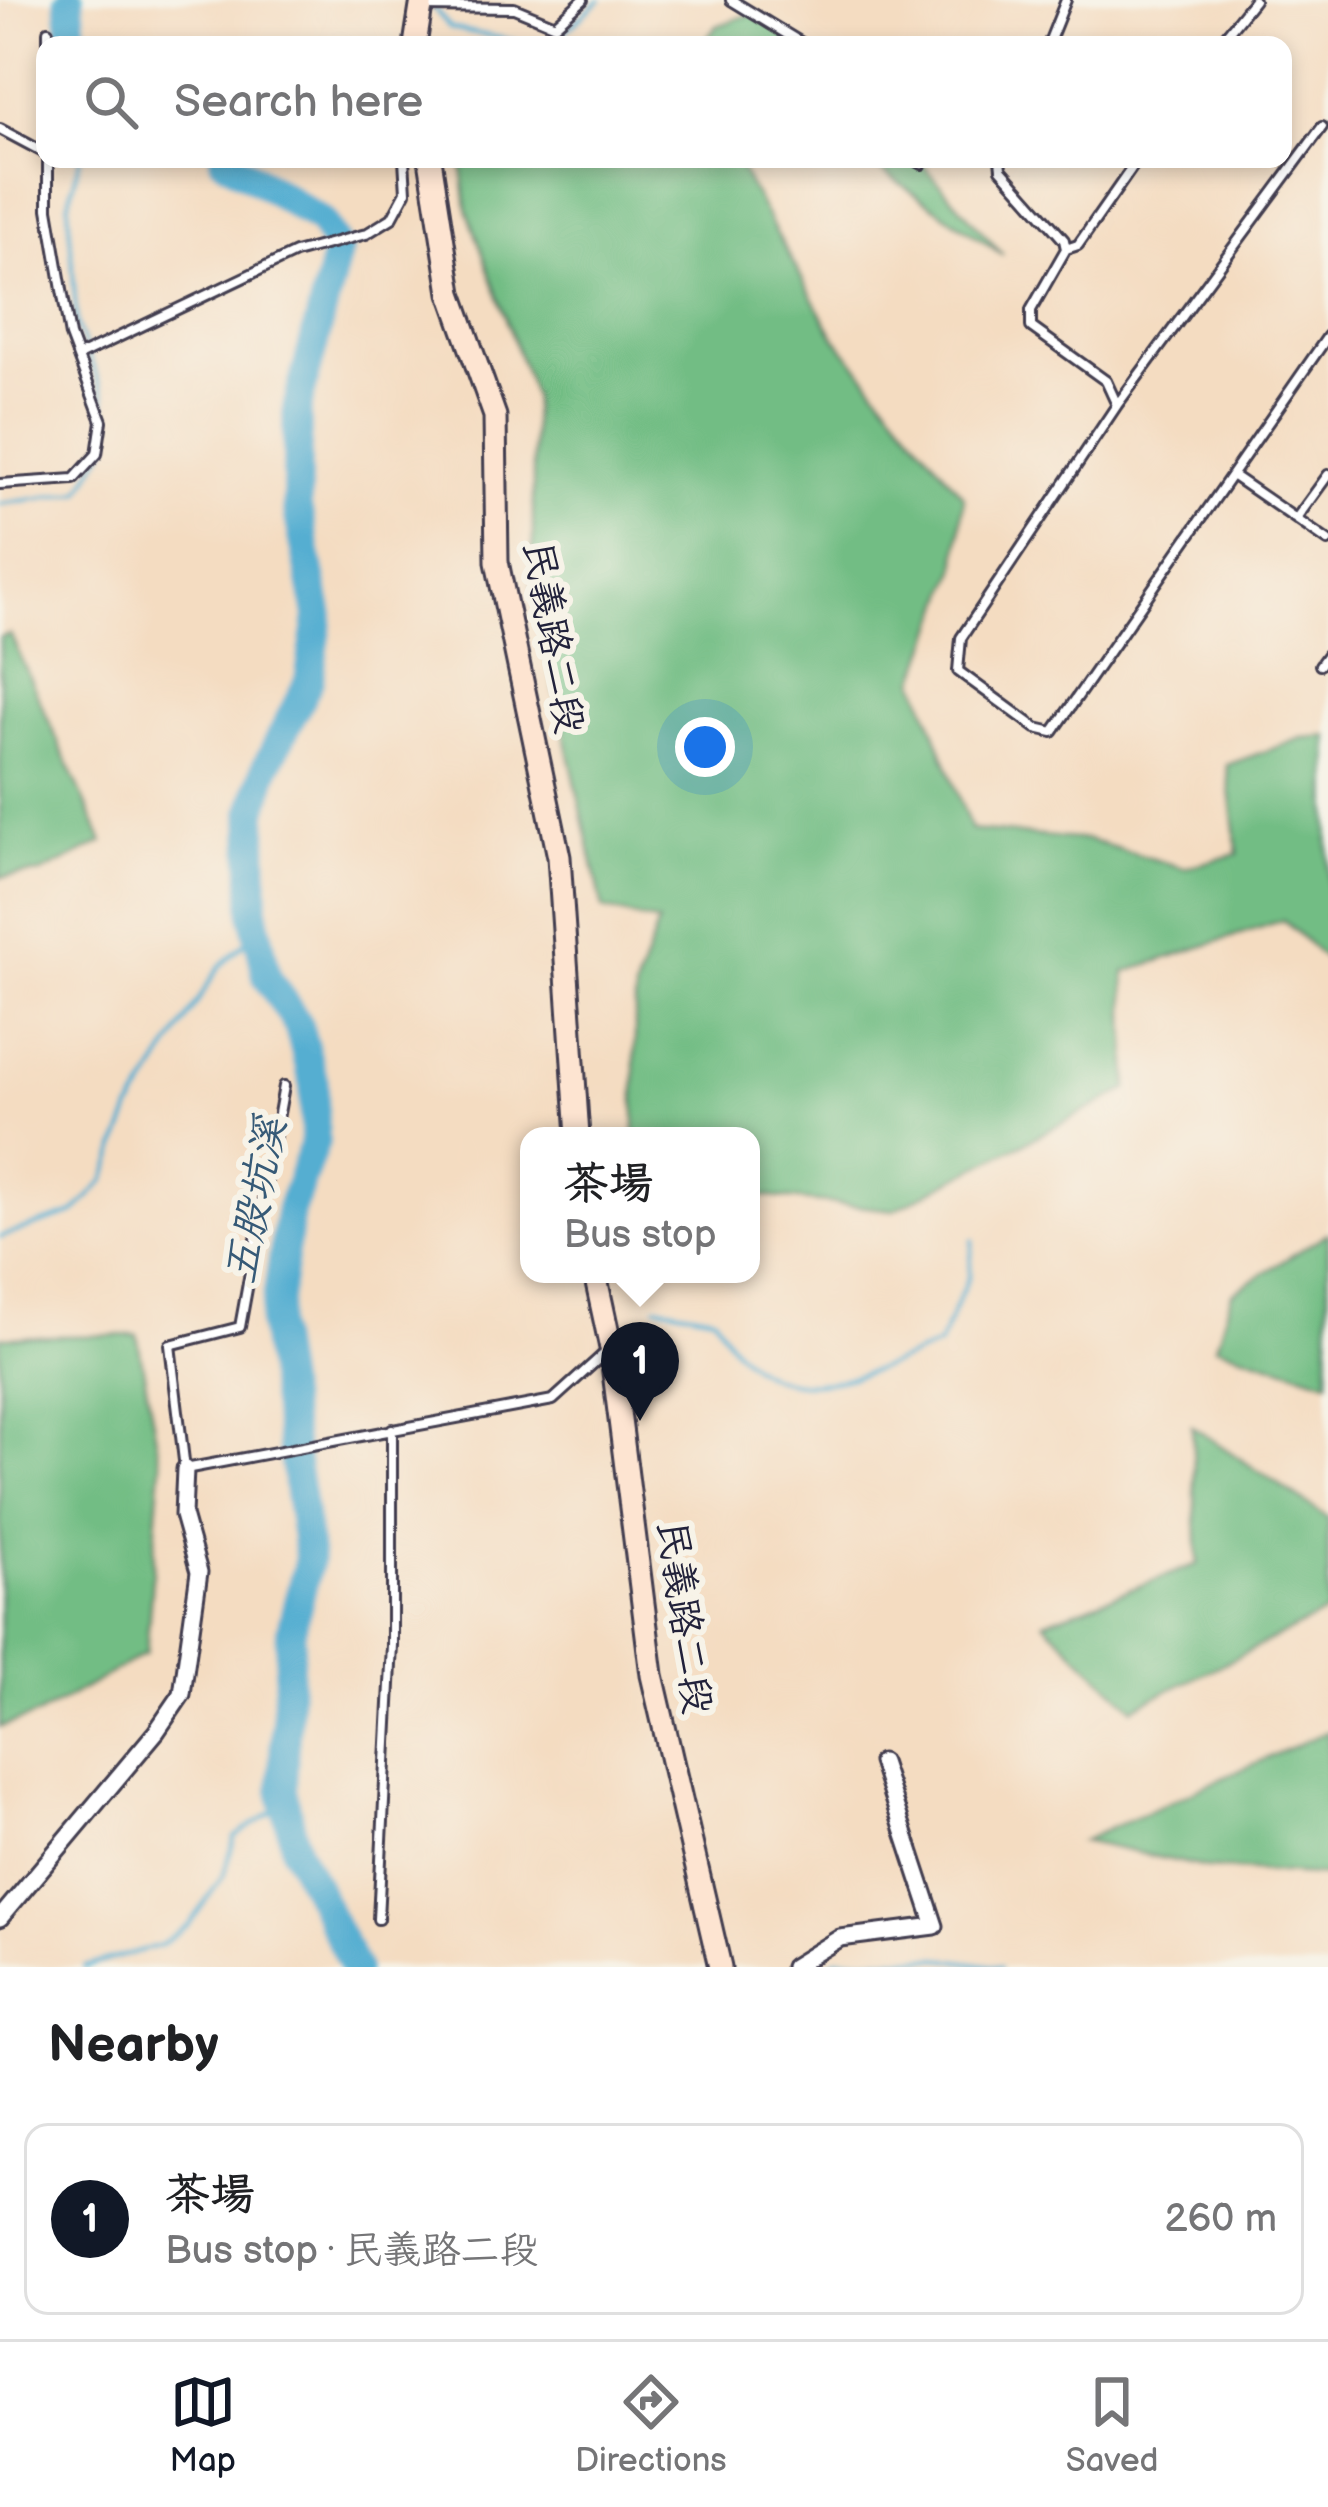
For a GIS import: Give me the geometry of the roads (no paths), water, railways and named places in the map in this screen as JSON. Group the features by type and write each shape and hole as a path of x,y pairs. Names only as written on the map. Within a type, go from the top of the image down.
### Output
{"main road":[{"path":"416,36 421,4"},
{"name":"民義路二段","path":"431,168 451,293 495,416 497,562 559,857 577,1127"},
{"name":"民義路二段","path":"597,1283 611,1348 652,1675 720,1967"}],"street":[{"path":"0,1918 156,1732 182,1694 199,1572 184,1515 185,1469"},
{"path":"794,1967 840,1938 935,1926 905,1848 881,1762"}],"lane":[{"path":"421,4 514,8 555,25 583,0"},
{"path":"731,0 790,36"},
{"path":"1052,36 1066,0"},
{"path":"1226,36 1254,0"},
{"path":"48,31 48,36"},
{"path":"1292,168 1322,127"},
{"path":"0,129 36,150"},
{"path":"0,484 74,479 97,454 102,421 81,355 70,336 48,209 46,168"},
{"path":"81,355 295,253 366,234 392,218 406,192 405,168"},
{"path":"1001,168 1064,240 1066,249"},
{"path":"1117,404 1106,381 1031,327 1031,310 1066,249 1078,245 1132,168"},
{"path":"1292,168 1117,404 961,638 958,671 1036,728 1053,732 1328,336"},
{"path":"1232,475 1328,542"},
{"path":"1296,519 1328,475"},
{"path":"1321,665 1328,654"},
{"path":"284,1086 240,1327 170,1345 185,1469 553,1400 611,1348"},
{"path":"378,1918 392,1645 392,1429"}],"waterway":[{"name":"五股坑溪","path":"69,0 72,36"},
{"path":"560,36 600,0"},
{"path":"433,7 450,28 490,36"},
{"path":"0,504 80,492 108,445 104,395 77,326 68,206 78,168"},
{"name":"五股坑溪","path":"238,168 321,221 338,249 297,408 297,507 319,616 309,681 266,767 253,811 254,914 267,977 298,1025 314,1082 315,1141 290,1211 273,1326 309,1558 291,1630 282,1790 296,1850 354,1967"},
{"path":"0,1237 74,1213 105,1180 131,1110 219,967 258,931"},
{"path":"657,1306 714,1316 735,1349 759,1370 785,1381 843,1379 939,1345 969,1275 973,1240"},
{"path":"84,1967 161,1945 188,1926 223,1876 235,1837 285,1803"},
{"path":"823,1967 838,1959 938,1958 1000,1967"}],"place":[{"name":"茶場","path":"640,1421"}]}
